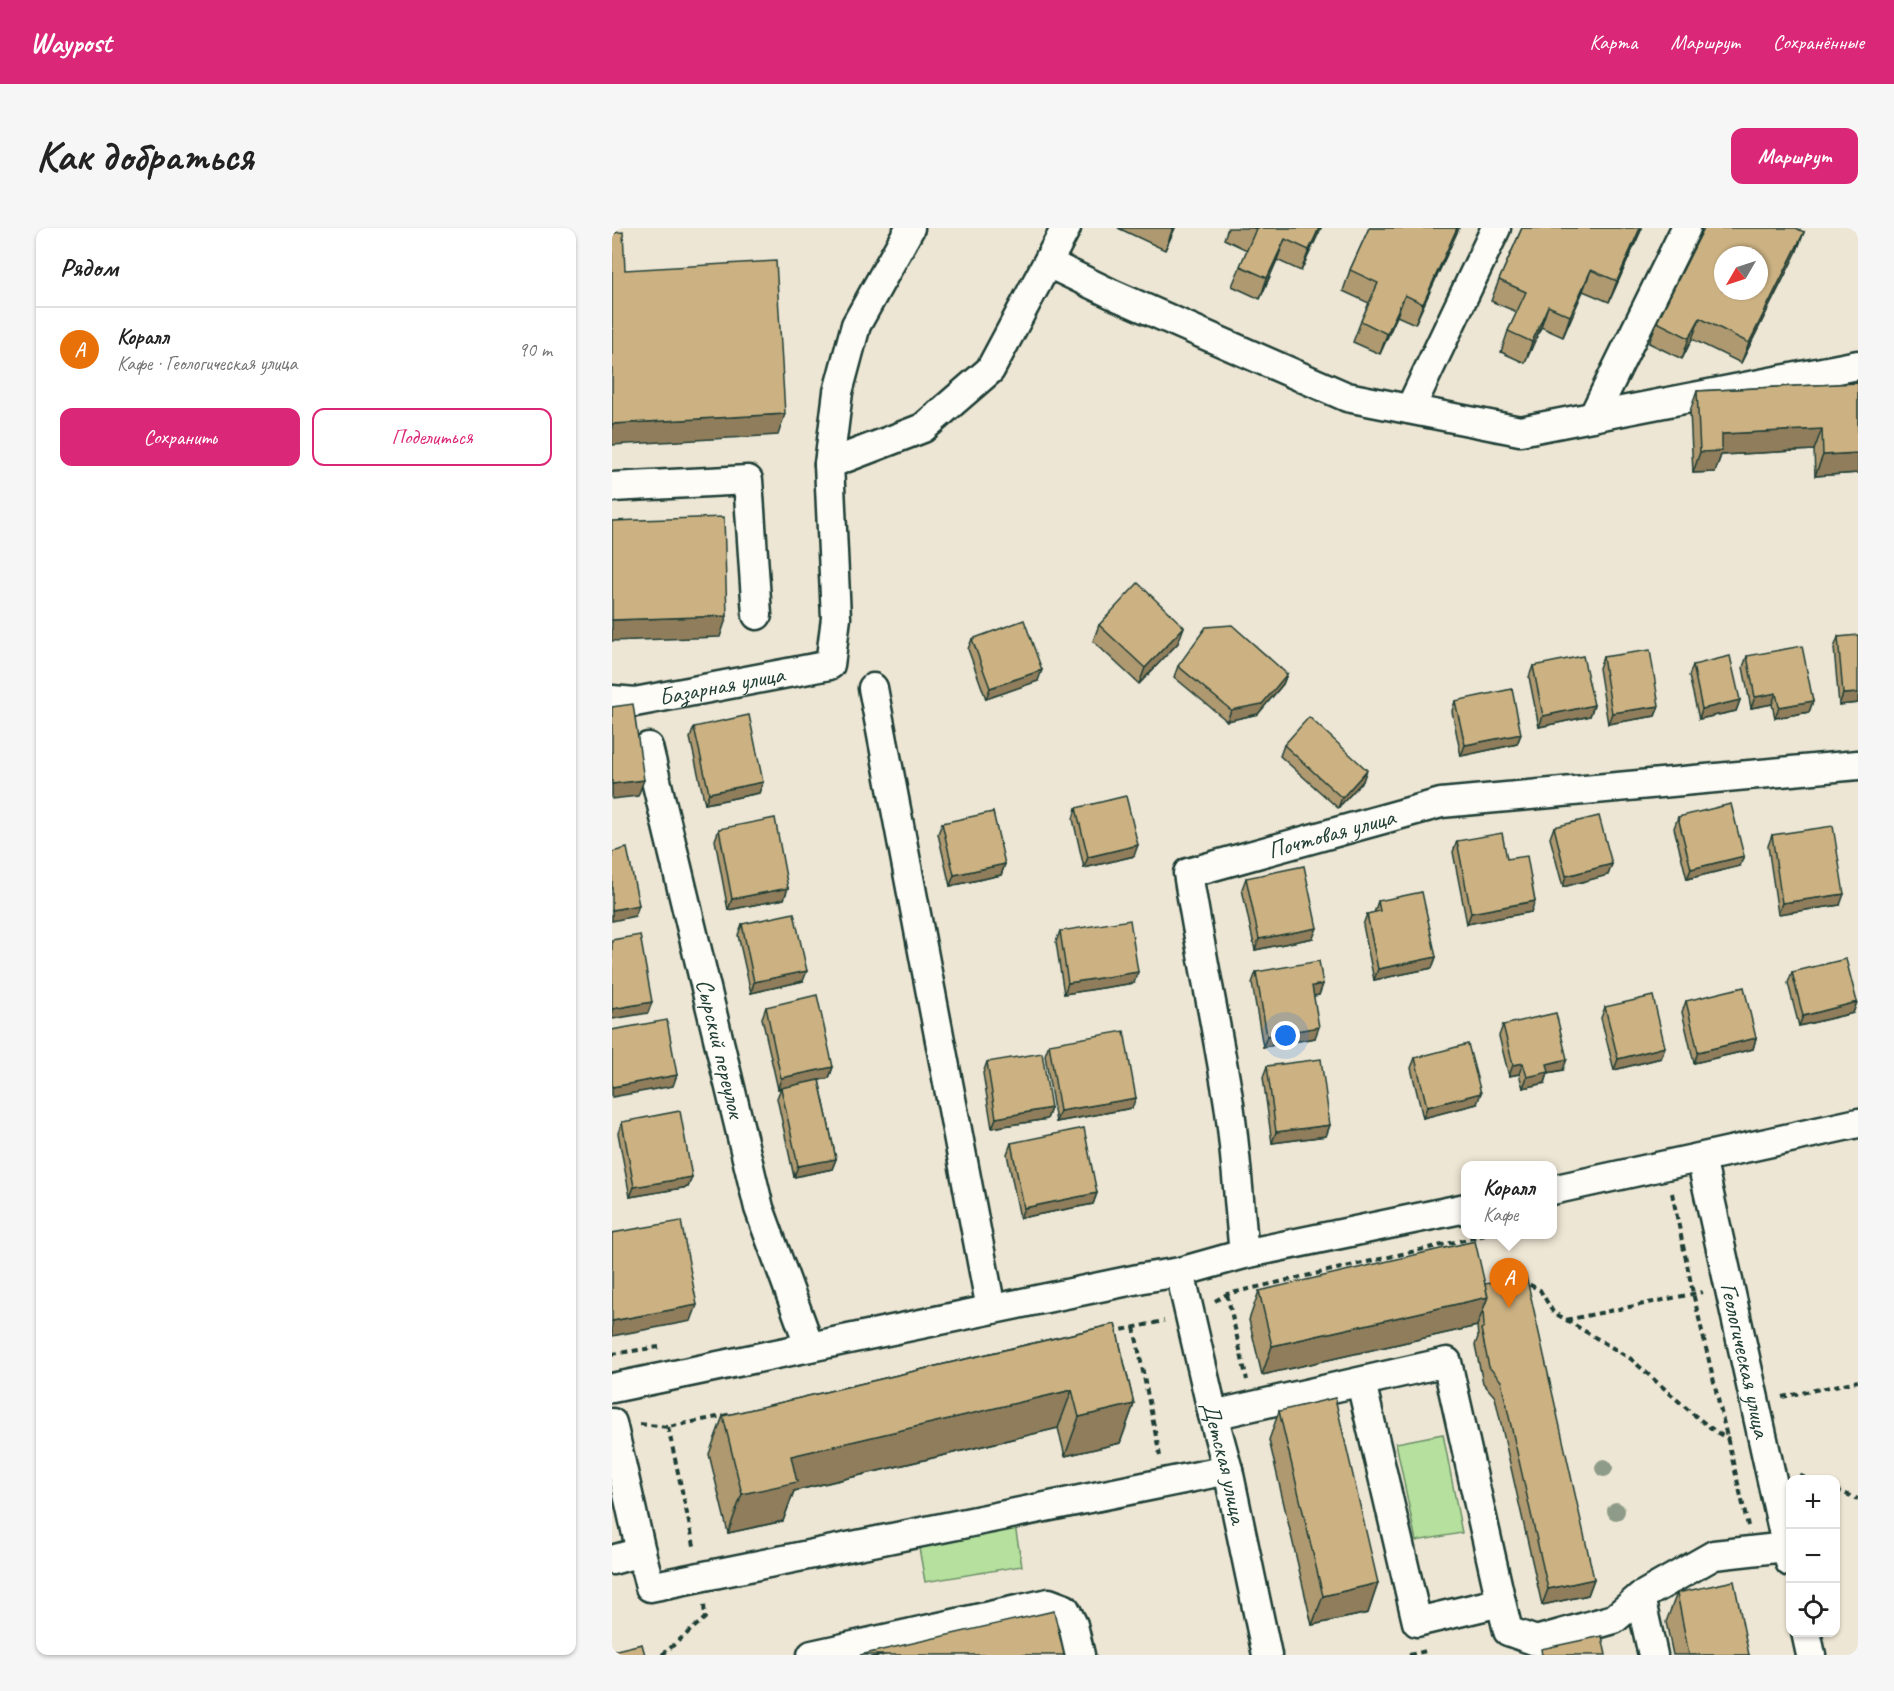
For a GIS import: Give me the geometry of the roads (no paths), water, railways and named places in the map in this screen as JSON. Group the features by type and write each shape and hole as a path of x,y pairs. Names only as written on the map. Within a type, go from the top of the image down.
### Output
{"street":[{"path":"910,228 856,325 838,392 829,464 923,428 990,370 1066,228"},
{"path":"1410,409 1496,228"},
{"path":"1593,417 1686,228"},
{"path":"1048,263 1112,294 1347,397 1520,431 1858,364"},
{"name":"Базарная улица","path":"612,700 635,702 830,665 836,618 829,464"},
{"path":"612,487 748,480 757,615"},
{"path":"873,688 991,1309"},
{"name":"Сырский переулок","path":"648,747 759,1208 808,1347"},
{"name":"Почтовая улица","path":"1232,1258 1229,1107 1188,873 1441,803 1858,765"},
{"path":"1557,1189 1858,1123"},
{"name":"Геологическая улица","path":"1701,1158 1786,1541"},
{"path":"612,1388 1180,1272 1232,1258 1461,1209"},
{"name":"Детская улица","path":"1180,1272 1228,1470 1267,1655"},
{"path":"1213,1415 1447,1362 1508,1631 1536,1641 1614,1619 1640,1597 1714,1555 1754,1551 1786,1554"},
{"path":"1361,1382 1417,1622 1501,1602"},
{"path":"623,1423 641,1552 650,1587 1228,1470"},
{"path":"612,1560 641,1552"},
{"path":"1640,1597 1653,1655"},
{"path":"812,1655 1049,1603 1065,1609 1073,1625 1080,1655"},
{"path":"1807,1637 1811,1655"}],"place":[{"name":"Коралл","path":"1509,1308"}]}
